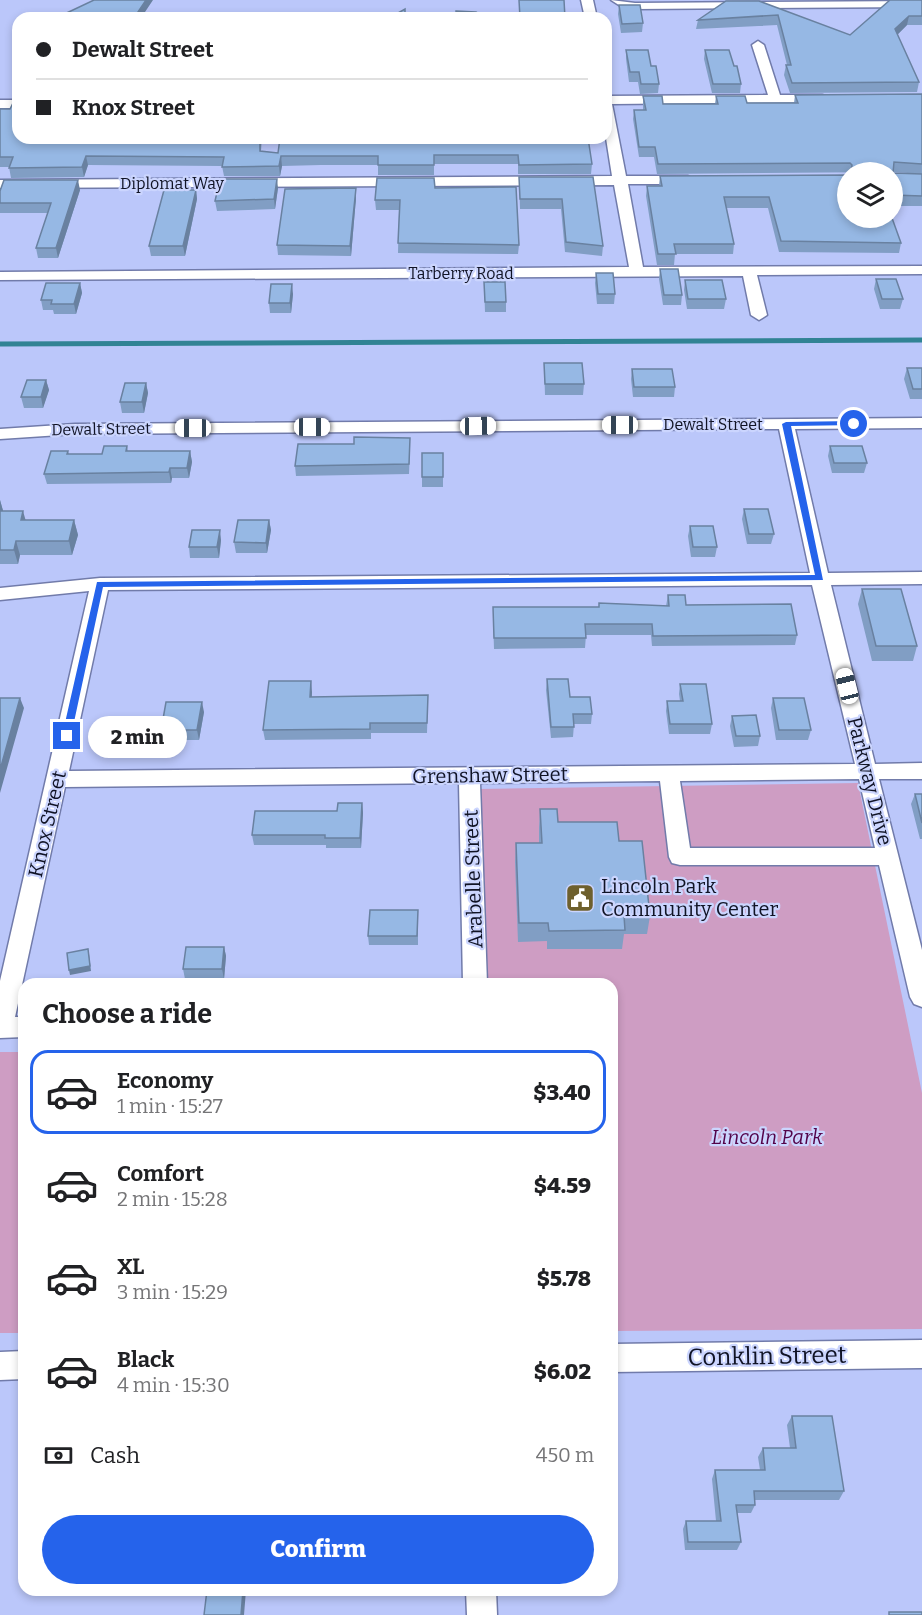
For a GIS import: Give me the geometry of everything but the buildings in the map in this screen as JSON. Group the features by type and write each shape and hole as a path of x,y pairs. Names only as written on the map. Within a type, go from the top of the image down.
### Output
{"street":[{"path":"617,0 626,5 635,6 818,2 922,4"},
{"path":"758,45 775,99"},
{"path":"612,100 832,99"},
{"path":"612,135 637,272"},
{"name":"Diplomat Way","path":"0,184 705,180"},
{"name":"Tarberry Road","path":"0,276 922,270"},
{"path":"749,271 759,315"},
{"name":"Dewalt Street","path":"0,434 75,429 922,423"},
{"name":"Parkway Drive","path":"786,424 820,578 922,997"},
{"path":"0,594 100,584 922,578"},
{"name":"Knox Street","path":"8,1028 57,779 100,584"},
{"name":"Grenshaw Street","path":"57,779 922,771"},
{"path":"669,773 680,857 888,856"},
{"name":"Arabelle Street","path":"469,775 475,978"},
{"name":"Conklin Street","path":"618,1358 922,1354"},
{"path":"0,1366 18,1365"},
{"path":"481,1596 482,1615"}],"green space":[{"name":"Lincoln Park","path":"858,783 922,1093 922,1329 618,1331 618,978 481,978 478,789"},
{"path":"0,1052 18,1052 18,1333 0,1333"}],"waterway":[{"path":"0,344 922,340"}],"place":[{"name":"Lincoln Park Community Center","path":"580,898"}],"route":[{"path":"67,736 100,584 820,578 786,424 854,424"}]}
